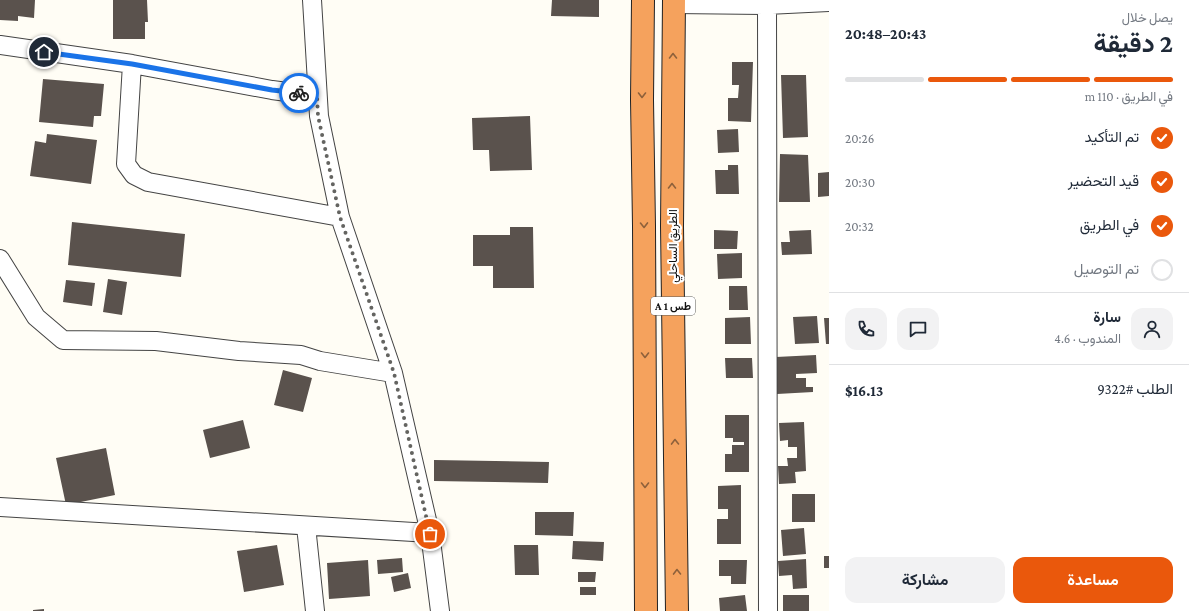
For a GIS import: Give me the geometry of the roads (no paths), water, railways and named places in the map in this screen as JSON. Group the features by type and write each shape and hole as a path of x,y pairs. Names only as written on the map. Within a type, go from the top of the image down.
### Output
{"highway":[{"name":"A 1 طس","path":"643,0 642,100 646,611"},
{"name":"الطريق الساحلي","path":"674,2 672,226 677,611"}],"street":[{"path":"312,0 317,69 318,116 340,217 394,373 430,534 440,611"},
{"path":"674,2 767,5 829,2"},
{"path":"767,5 768,611"},
{"path":"0,45 132,64 272,90 317,96"},
{"path":"132,64 126,164 134,175 148,182 340,217"},
{"path":"0,259 36,317 63,340 156,341 239,351 301,355 320,361 394,373"},
{"path":"0,507 430,534"},
{"path":"306,526 315,611"}]}
